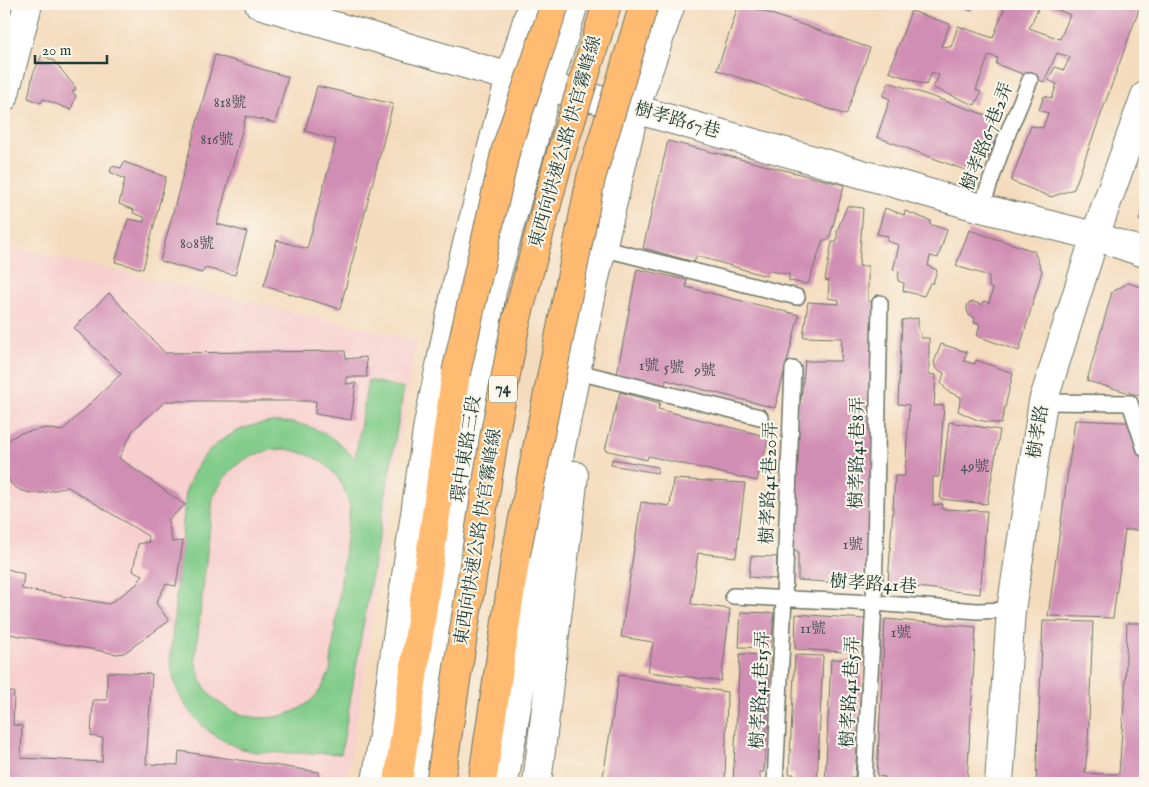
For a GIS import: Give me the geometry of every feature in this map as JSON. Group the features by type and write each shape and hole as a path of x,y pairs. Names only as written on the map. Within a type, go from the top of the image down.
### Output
{"highway":[{"path":"398,783 456,373 506,150 555,4"},
{"name":"東西向快速公路 快官霧峰線","path":"440,783 494,438 516,322 557,166 606,4"},
{"name":"東西向快速公路 快官霧峰線","path":"482,783 516,554 591,178 644,4"},
{"path":"490,731 491,783"}],"street":[{"path":"4,97 28,4"},
{"name":"樹孝路67巷","path":"259,4 510,77 635,110 981,208 1095,236 1145,254"},
{"path":"376,783 428,424 458,279 510,77 532,4"},
{"name":"環中東路三段","path":"418,783 492,291 548,87 574,4"},
{"path":"504,783 560,452 601,248 635,110 671,4"},
{"name":"樹孝路","path":"999,783 1010,610 1043,402 1095,236 1145,96"},
{"path":"537,783 576,461 578,419 586,374 594,282"}],"lane":[{"name":"樹孝路67巷2弄","path":"981,208 1005,140 1030,80"},
{"path":"601,248 797,297"},
{"name":"樹孝路41巷8弄","path":"874,603 880,303"},
{"name":"樹孝路41巷20弄","path":"784,598 793,369"},
{"path":"586,374 760,417"},
{"path":"1043,402 1130,403 1145,449"},
{"name":"樹孝路41巷","path":"733,596 874,603 977,611 1010,610"},
{"name":"樹孝路41巷15弄","path":"775,783 784,598"},
{"name":"樹孝路41巷5弄","path":"864,783 874,603"}],"shaded area":[{"path":"4,245 416,340 347,783 4,783"}],"green space":[{"path":"368,380 404,388 341,754 259,752 232,745 211,732 192,715 177,690 173,677 170,660 186,490 201,460 215,445 242,429 257,424 289,422 304,425 329,436 355,459","holes":["285,449 319,460 335,474 341,483 350,506 330,671 323,686 305,705 291,713 276,717 260,718 230,710 217,701 206,689 195,660 213,498 233,469 250,457 272,450"]}],"building":[{"path":"739,4 870,48 846,115 717,70"},
{"path":"952,4 975,4 971,11"},
{"path":"1006,4 1031,4 1039,7 1029,28 1060,39 1070,15 1044,4 1141,4 1074,189 1051,197 1011,181 1031,126 1043,128 1048,113 1039,110 1044,96 1052,98 1057,84 1048,80 1055,67 1064,70 1070,57 1057,53 1044,82 996,64 998,58 989,55 976,90 981,92 975,105 933,88 939,75 932,72 926,85 889,72 911,11 950,24 941,46 951,47 958,26 993,38"},
{"path":"42,55 54,61 76,88 72,93 76,95 71,110 43,99 41,103 28,98 33,74"},
{"path":"215,55 288,77 275,123 246,116 217,224 247,232 235,275 205,268 202,273 160,261"},
{"path":"889,82 992,117 987,137 995,141 987,160 979,157 973,173 877,137 890,99 883,96"},
{"path":"317,86 393,104 340,309 264,286 277,240 307,249 336,140 305,131"},
{"path":"668,141 844,185 829,240 823,240 808,284 789,281 789,274 769,271 766,276 697,256 694,262 643,248"},
{"path":"124,162 166,177 143,269 115,262 128,219 144,222 144,217 133,213 134,210 119,204 125,179 110,172 112,166 121,168"},
{"path":"1145,203 1145,223 1139,220"},
{"path":"847,206 863,208 859,266 868,266 868,301 880,302 867,585 798,580 798,551 790,549 797,400 801,400 805,361 841,361 842,338 803,337 808,302 839,304 839,300 828,298 829,281 825,280 832,242 837,242 837,231"},
{"path":"885,208 904,215 905,211 931,221 929,224 947,230 938,258 930,256 928,266 937,270 933,283 930,283 924,296 903,291 904,283 898,281 899,271 893,270 899,245 887,241 888,236 877,234"},
{"path":"969,230 1034,251 1042,271 1019,351 977,336 980,324 974,323 975,318 969,315 967,306 969,303 974,302 982,305 984,301 989,303 993,289 989,287 989,276 956,266"},
{"path":"637,269 687,280 686,287 799,315 775,408 666,380 665,385 617,374"},
{"path":"1128,283 1145,288 1145,397 1087,381 1112,292"},
{"path":"109,293 165,353 345,351 346,359 366,357 367,377 346,377 346,384 356,383 351,420 315,414 316,401 166,401 133,430 119,458 185,505 168,520 172,542 183,541 176,586 166,584 156,603 169,621 124,653 117,654 4,633 4,568 24,574 22,589 109,604 137,584 143,575 133,571 138,544 149,542 148,536 68,487 42,493 30,493 20,490 12,485 4,467 5,445 11,438 21,433 47,428 62,431 121,374 74,328"},
{"path":"918,318 918,329 921,338 929,338 929,374 936,375 934,406 944,405 939,477 933,477 933,505 943,504 942,509 987,511 980,594 888,584 895,476 905,476 909,405 898,404 902,320"},
{"path":"941,344 967,352 964,361 975,364 976,360 1013,373 1001,424 977,420 958,411 961,397 947,391 941,383 944,373 936,369 934,363"},
{"path":"620,392 660,403 658,409 769,437 757,481 648,456 647,460 605,450"},
{"path":"1075,420 1145,423 1145,503 1140,530 1125,530 1113,618 1048,616"},
{"path":"949,422 1000,430 987,504 940,499"},
{"path":"612,459 658,467 657,473 611,465"},
{"path":"673,479 745,483 736,557 698,553 691,604 730,609 721,681 648,672 653,642 621,637 641,502 670,506"},
{"path":"751,556 777,557 776,579 749,577"},
{"path":"741,612 774,613 771,648 739,647"},
{"path":"796,614 865,619 862,653 795,649"},
{"path":"885,619 976,627 967,783 885,783 885,777 877,776"},
{"path":"1043,621 1093,622 1085,773 1102,774 1119,774 1125,690 1127,623 1145,623 1145,783 1036,783"},
{"path":"740,654 771,655 764,772 760,772 760,783 733,783"},
{"path":"795,655 823,656 817,783 793,783 794,774 789,774"},
{"path":"831,659 863,660 855,777 851,777 851,783 825,783"},
{"path":"107,672 152,674 146,764 178,765 179,751 319,772 319,778 327,779 327,783 4,783 4,692 14,692 13,725 22,726 21,758 102,762 103,738 91,736 93,700 107,700"},
{"path":"619,675 727,692 725,783 602,783"}]}
